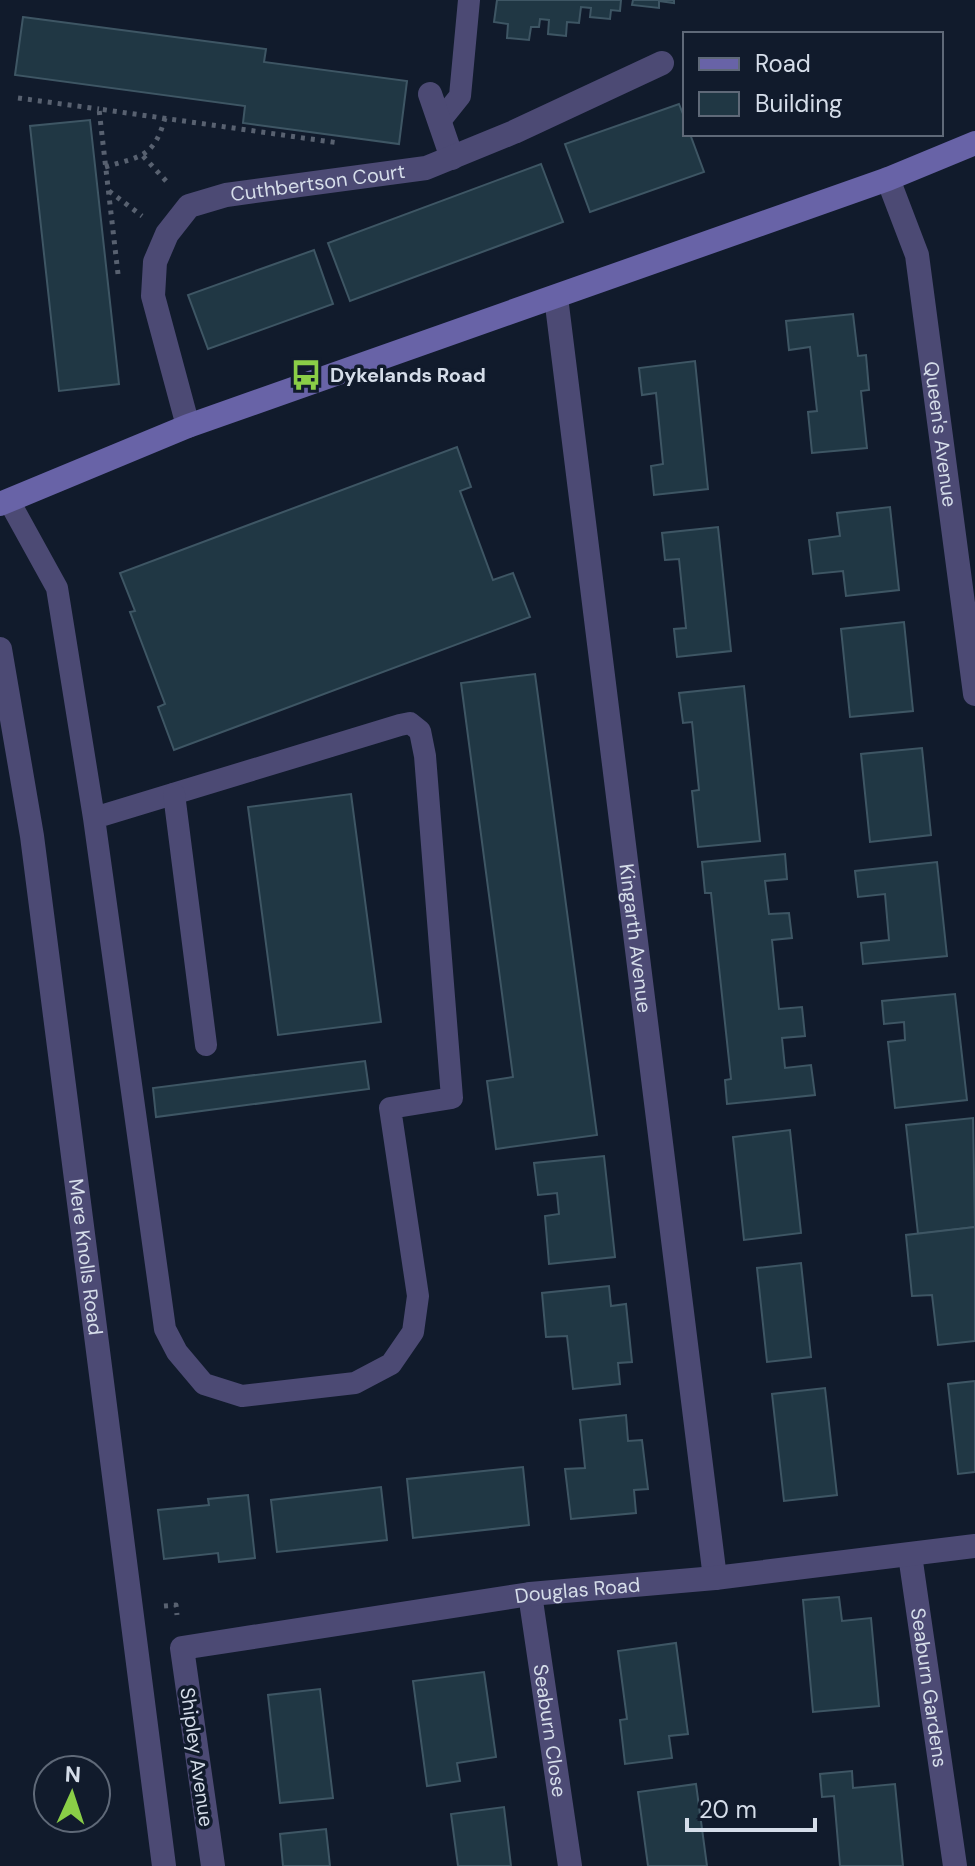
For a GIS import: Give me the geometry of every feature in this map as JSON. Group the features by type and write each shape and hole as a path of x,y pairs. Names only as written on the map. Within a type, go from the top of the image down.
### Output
{"main road":[{"path":"4,502 188,426 888,179 975,143"}],"street":[{"name":"Cuthbertson Court","path":"188,426 153,296 155,262 167,234 189,206 226,195 426,168 514,132 662,63"},
{"path":"430,94 452,158"},
{"name":"Queen's Avenue","path":"888,179 917,255 975,694"},
{"name":"Kingarth Avenue","path":"556,297 715,1578"},
{"name":"Mere Knolls Road","path":"0,649 32,836 164,1866"},
{"name":"Douglas Road","path":"182,1648 530,1594 715,1578 975,1546"},
{"name":"Seaburn Gardens","path":"910,1555 955,1866"},
{"name":"Seaburn Close","path":"530,1594 570,1866"},
{"name":"Shipley Avenue","path":"182,1648 213,1866"}],"lane":[{"path":"440,121 460,96 469,0"},
{"path":"4,502 57,588 94,818 165,1329 177,1352 204,1384 242,1396 355,1383 391,1364 413,1332 418,1296 390,1108 452,1098 420,731 410,723 400,725 94,818"},
{"path":"174,794 206,1045"}],"path":[{"path":"18,98 99,109"},
{"path":"105,167 143,156 159,140 165,118"}],"building":[{"path":"497,0 621,0 620,11 611,10 610,19 590,17 591,8 581,7 579,23 567,22 566,36 548,34 549,20 540,19 539,27 531,27 529,40 507,38 508,24 494,22"},
{"path":"633,0 674,0 674,3 659,1 659,8 632,5"},
{"path":"23,17 266,49 264,62 407,81 399,144 243,123 245,106 15,75"},
{"path":"679,104 683,114 683,136 691,136 704,172 590,212 565,144"},
{"path":"90,120 119,384 59,391 30,126"},
{"path":"541,164 563,222 350,301 328,243"},
{"path":"314,250 333,304 208,349 188,295"},
{"path":"853,314 858,356 866,355 869,390 861,391 867,448 812,453 808,412 817,411 810,347 789,350 786,321"},
{"path":"695,361 708,489 654,495 651,466 663,464 656,393 642,395 639,368"},
{"path":"457,447 471,487 460,491 493,580 513,573 530,617 174,750 158,707 165,704 130,612 135,611 120,573"},
{"path":"890,507 899,590 846,596 843,571 813,574 809,540 840,536 837,513"},
{"path":"718,527 731,651 677,657 674,629 686,628 679,559 665,560 662,533"},
{"path":"904,622 913,711 850,717 841,629"},
{"path":"535,674 597,1135 496,1149 487,1081 513,1077 461,683"},
{"path":"744,686 760,841 698,847 692,791 699,790 692,722 683,723 679,693"},
{"path":"922,748 931,835 870,842 861,754"},
{"path":"351,794 381,1022 278,1035 248,807"},
{"path":"785,854 787,879 765,881 769,914 789,913 792,938 772,940 779,1009 802,1007 805,1036 782,1038 785,1068 811,1065 815,1095 727,1104 725,1080 731,1079 711,893 705,893 702,862"},
{"path":"937,862 947,956 863,964 861,943 889,940 885,894 858,897 855,871"},
{"path":"955,994 967,1100 895,1108 888,1042 905,1040 904,1022 884,1024 882,1001"},
{"path":"365,1061 369,1089 156,1117 153,1088"},
{"path":"973,1118 975,1227 918,1234 906,1125"},
{"path":"790,1130 801,1233 744,1240 733,1137"},
{"path":"604,1156 615,1257 549,1264 545,1216 559,1214 557,1193 538,1195 534,1163"},
{"path":"975,1227 975,1341 938,1345 932,1295 912,1296 906,1235"},
{"path":"801,1263 811,1357 767,1362 757,1268"},
{"path":"609,1286 611,1306 626,1304 632,1362 618,1363 620,1384 573,1389 567,1336 546,1337 542,1293"},
{"path":"975,1381 975,1472 958,1474 948,1384"},
{"path":"825,1388 837,1495 784,1501 772,1394"},
{"path":"626,1415 628,1441 642,1440 648,1489 634,1490 636,1513 571,1519 565,1469 585,1468 580,1420"},
{"path":"523,1467 529,1525 413,1538 407,1479"},
{"path":"381,1487 387,1540 277,1552 271,1500"},
{"path":"248,1495 255,1558 219,1562 218,1553 164,1559 158,1510 209,1505 208,1499"},
{"path":"839,1597 842,1621 871,1618 879,1706 813,1712 803,1600"},
{"path":"676,1643 688,1734 669,1736 672,1758 625,1764 620,1720 627,1719 618,1651"},
{"path":"484,1672 496,1757 457,1763 460,1781 427,1786 413,1681"},
{"path":"320,1689 333,1798 280,1803 268,1695"},
{"path":"852,1771 853,1788 895,1784 903,1866 840,1866 834,1796 822,1797 820,1774"},
{"path":"696,1784 707,1866 648,1866 638,1792"},
{"path":"504,1807 511,1866 458,1866 451,1814"},
{"path":"326,1829 330,1866 283,1866 280,1834"}],"place":[{"name":"Dykelands Road","path":"306,375"}]}
